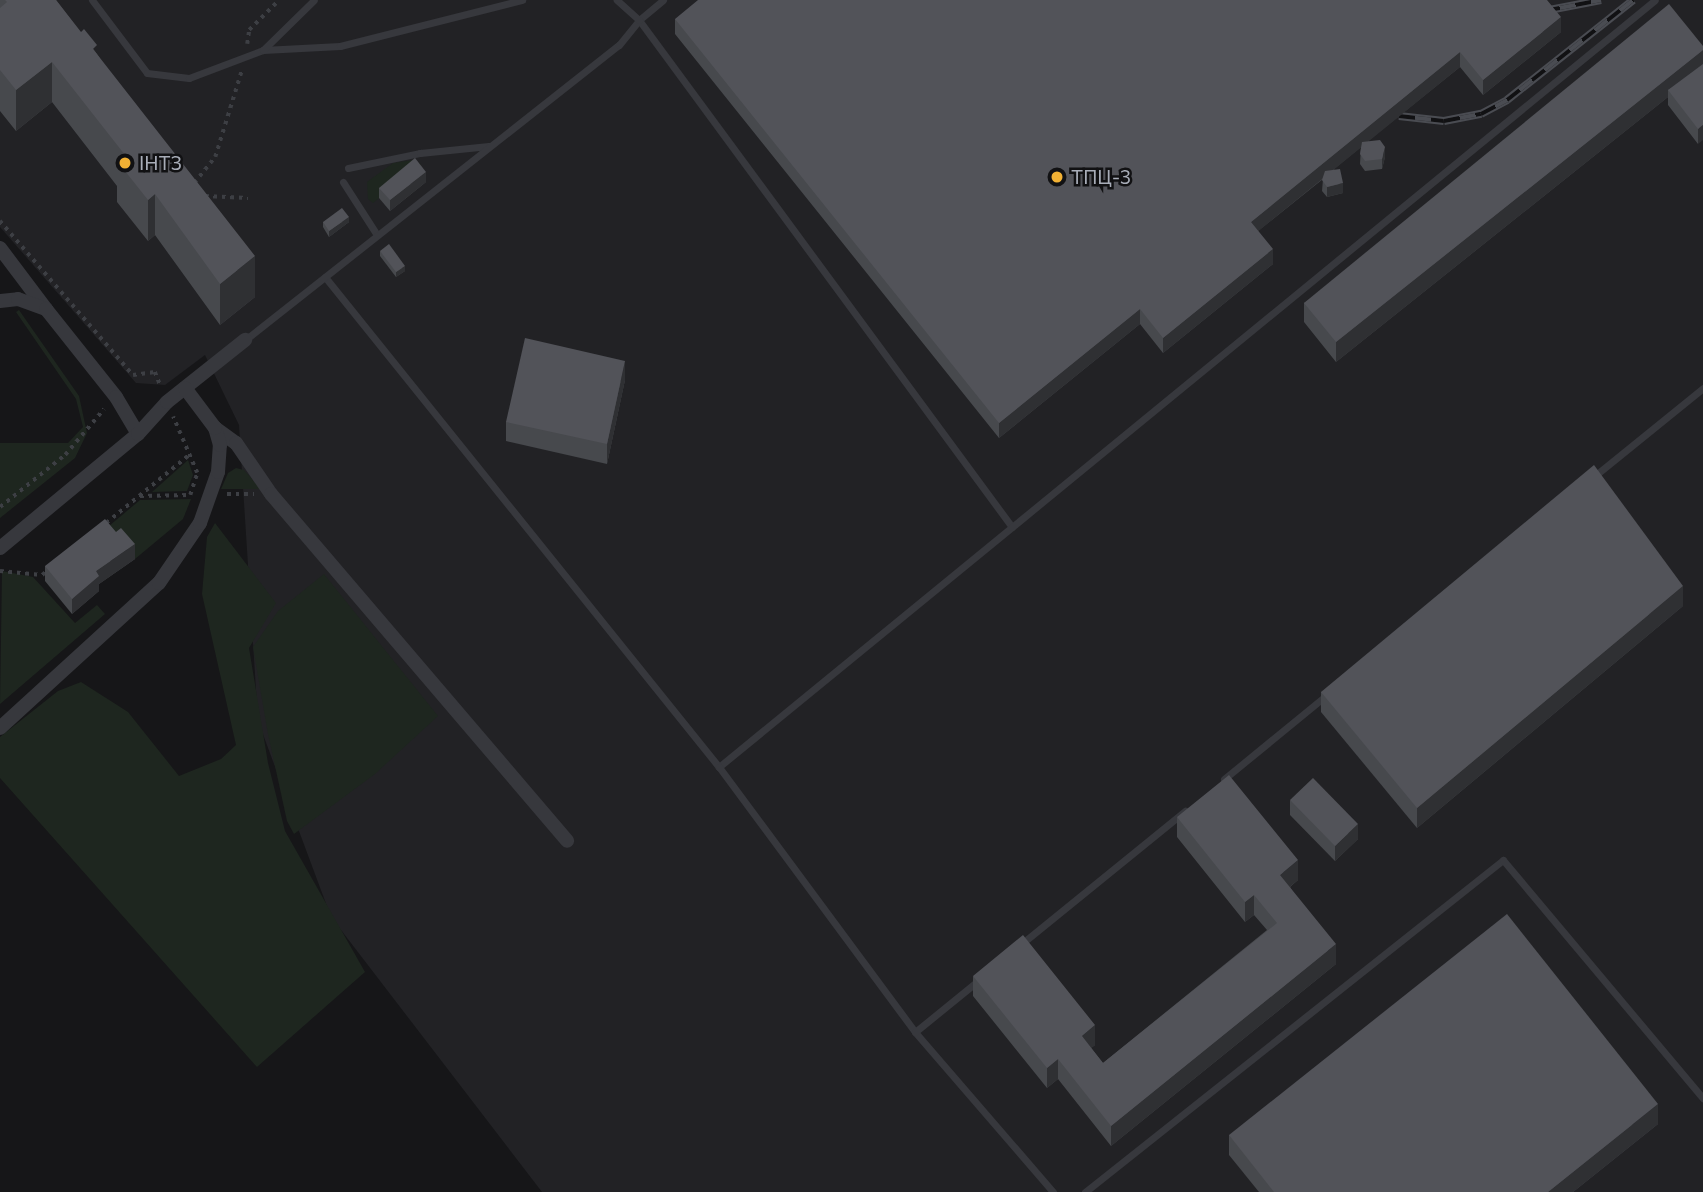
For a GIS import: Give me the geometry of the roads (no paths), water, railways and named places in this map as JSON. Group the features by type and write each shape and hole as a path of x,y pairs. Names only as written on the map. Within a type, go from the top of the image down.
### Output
{"street":[{"path":"0,248 116,397 138,434"},
{"path":"0,301 18,299 46,309"},
{"path":"0,548 138,434 185,388 245,340"},
{"path":"185,388 215,428 236,443 271,494 567,841"},
{"path":"0,728 159,583 179,559 212,495 219,458 215,428"}],"lane":[{"path":"92,0 147,74 188,78 263,50 340,46 522,0"},
{"path":"263,50 314,0"},
{"path":"617,0 639,20 1013,527"},
{"path":"245,340 619,45 639,20 663,0"},
{"path":"719,767 1655,0"},
{"path":"348,168 420,153 490,146"},
{"path":"342,182 377,235"},
{"path":"326,277 719,767 915,1032 1053,1192"},
{"path":"1584,485 1703,388"},
{"path":"1217,785 1336,688"},
{"path":"1012,952 1196,802"},
{"path":"1085,1192 1503,860 1703,1098"},
{"path":"915,1032 990,970"}],"railway":[{"path":"1544,11 1601,0"},
{"path":"1399,116 1444,121 1481,114 1507,100 1633,0"}],"place":[{"name":"ІНТЗ","path":"125,163"},
{"name":"ТПЦ-3","path":"1057,177"}]}
